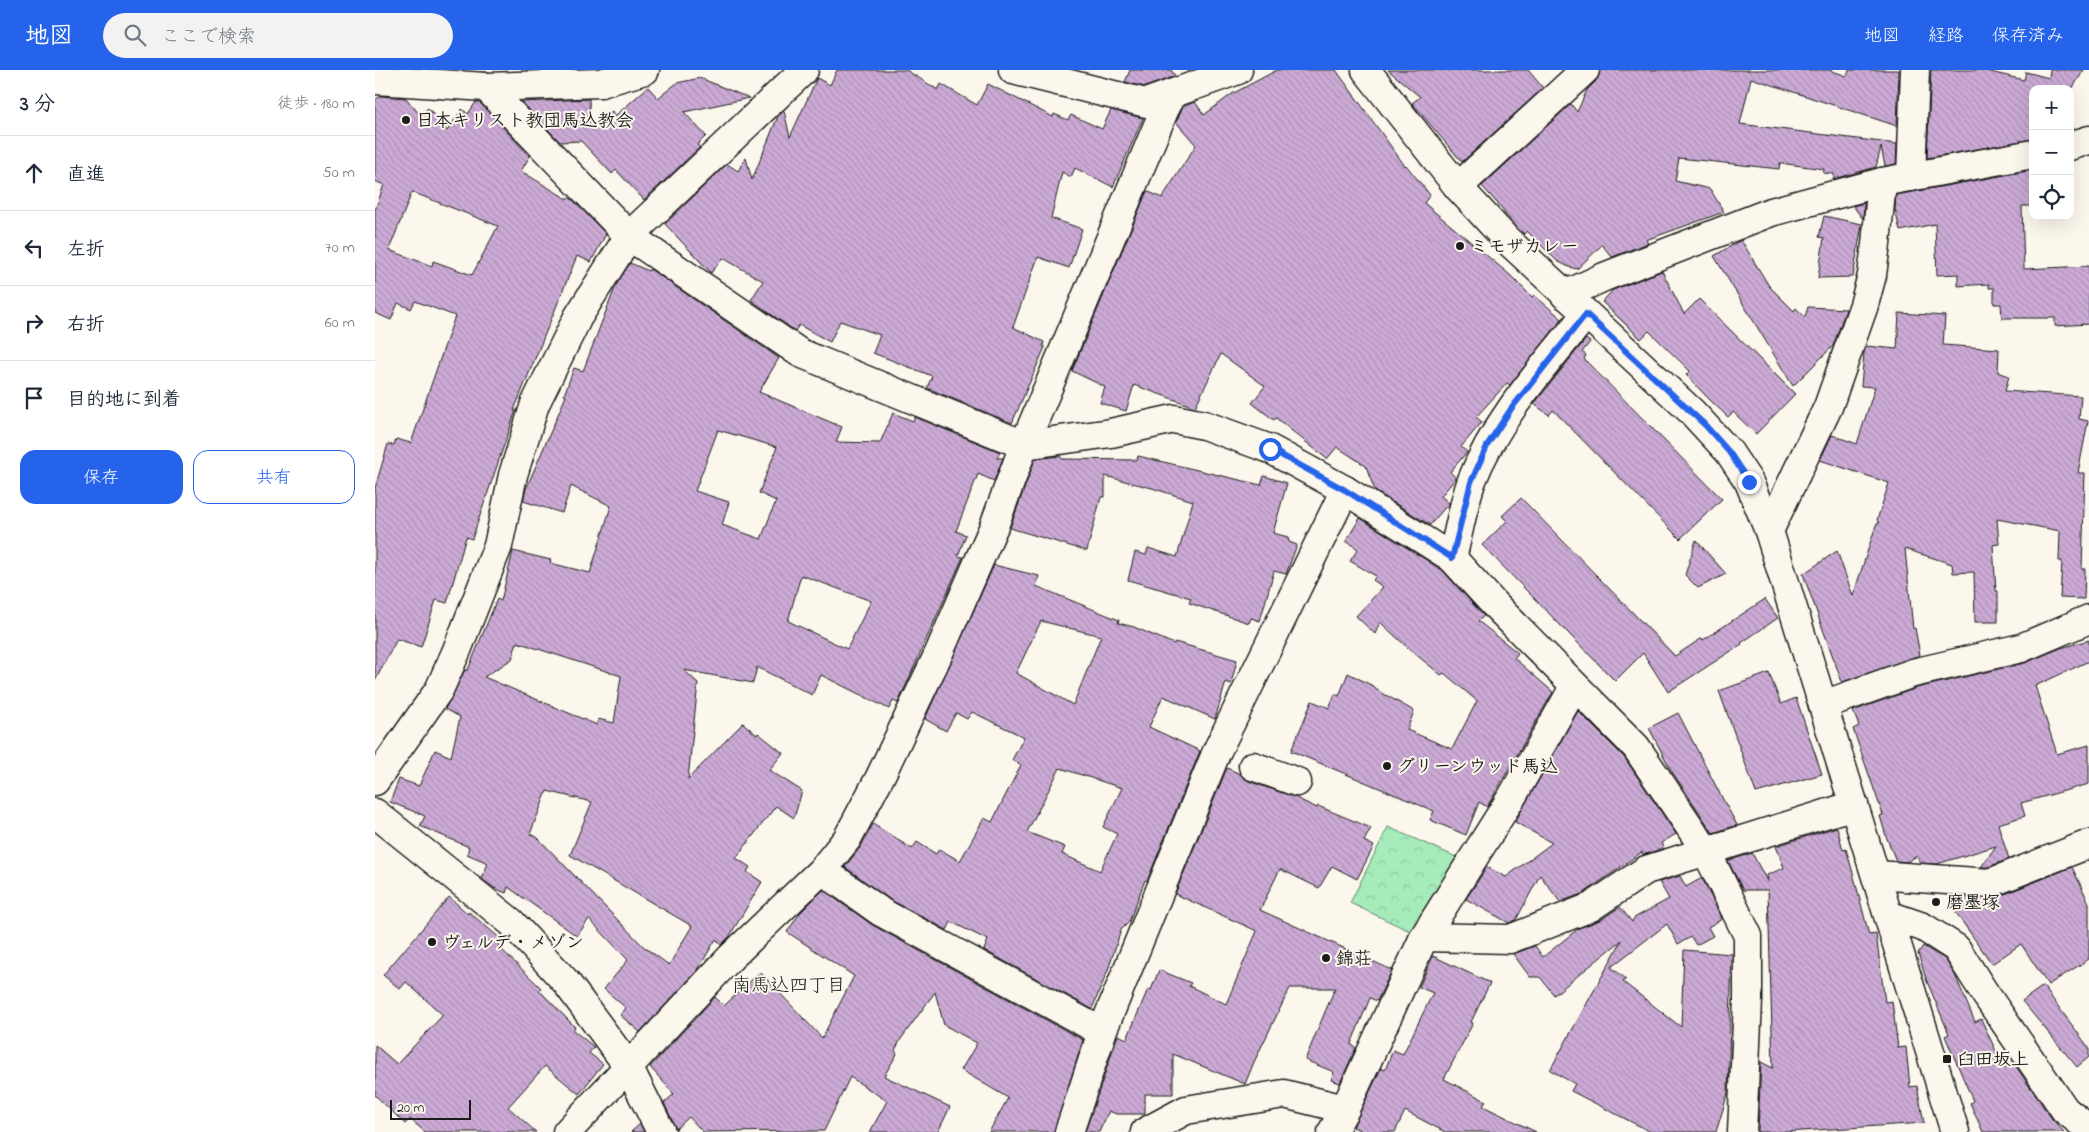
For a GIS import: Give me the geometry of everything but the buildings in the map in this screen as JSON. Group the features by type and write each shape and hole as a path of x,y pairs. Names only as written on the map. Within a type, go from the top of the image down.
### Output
{"street":[{"path":"375,80 486,87 601,84 645,70"},
{"path":"375,781 439,690 457,650 498,546 513,475 535,404 578,317 629,236 804,70"},
{"path":"1013,70 1146,103 1238,70"},
{"path":"1365,70 1458,187 1506,239 1692,412 1729,452 1749,482 1769,531 1955,1132"},
{"path":"1458,187 1585,70"},
{"path":"1911,177 1915,70"},
{"path":"486,87 629,236 800,353 1023,444 1111,434 1174,419 1204,425 1270,449 1345,490 1452,558 1574,687 1636,747 1706,850 1748,936 1749,1000 1742,1132"},
{"path":"567,1132 731,957 822,870 847,839 880,777 938,655 994,526 1023,444 1171,94"},
{"path":"2074,145 2089,140"},
{"path":"1565,295 1604,277 1771,212 1882,182 2029,155"},
{"path":"1769,531 1828,408 1864,305 1872,275 1877,244 1882,182"},
{"path":"1452,558 1471,482 1488,444 1511,409 1586,314"},
{"path":"1069,1132 1102,1032 1217,751 1345,490"},
{"path":"1823,704 1913,673 2021,648 2089,619"},
{"path":"1145,1132 1186,1110 1284,1094 1339,1121 1424,937 1513,795 1574,687"},
{"path":"1253,766 1297,782"},
{"path":"1424,937 1510,940 1591,907 1646,870 1854,805"},
{"path":"375,813 511,922 565,982 627,1066 661,1132"},
{"path":"1875,875 1990,883 2089,844"},
{"path":"822,870 881,912 1102,1032"},
{"path":"1888,915 1923,926 1956,948 1983,992 2065,1110 2089,1129"}],"green space":[{"path":"1388,827 1463,860 1416,934 1350,903"}],"place":[{"name":"日本キリスト教団馬込教会","path":"406,120"},
{"name":"ミモザカレー","path":"1460,246"},
{"name":"グリーンウッド馬込","path":"1387,766"},
{"name":"磨墨塚","path":"1936,902"},
{"name":"ヴェルデ・メゾン","path":"432,942"},
{"name":"錦荘","path":"1326,958"},
{"name":"臼田坂上","path":"1947,1059"}],"district":[{"name":"南馬込四丁目","path":"789,984"}],"route":[{"path":"1270,449 1345,490 1452,558 1471,482 1488,444 1511,409 1586,314 1705,425 1729,452 1749,482"}]}
